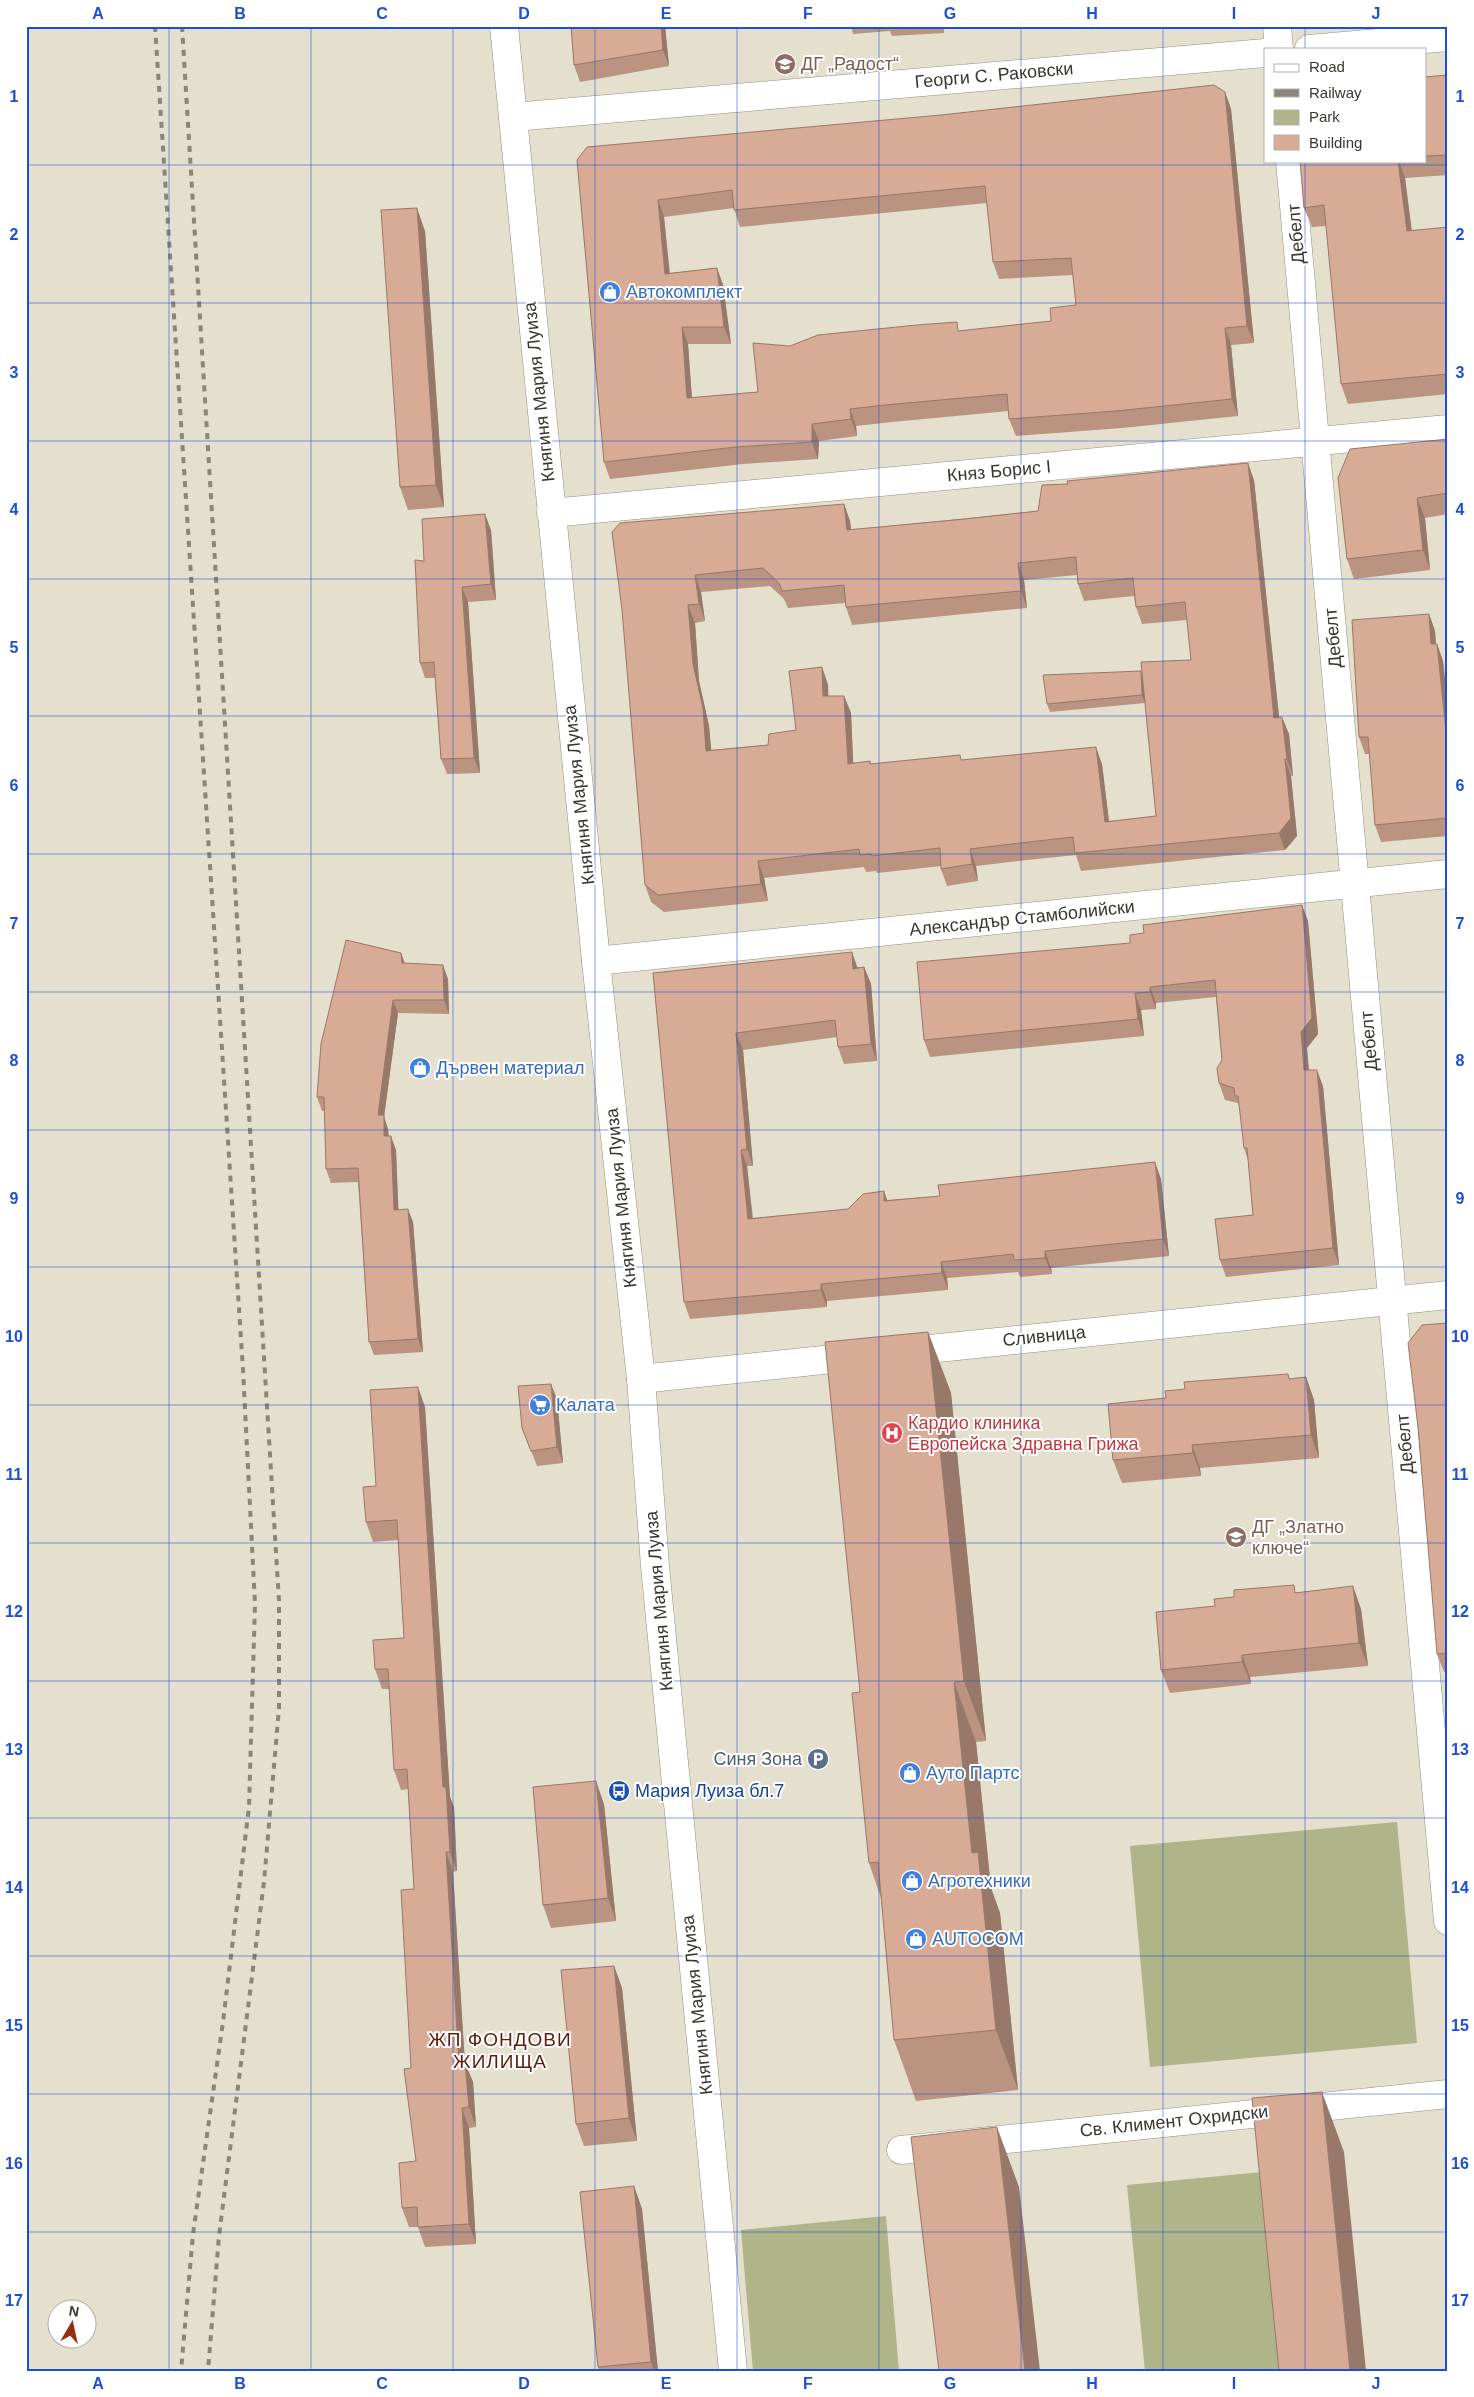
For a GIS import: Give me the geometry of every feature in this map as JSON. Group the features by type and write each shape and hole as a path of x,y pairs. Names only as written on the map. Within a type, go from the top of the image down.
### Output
{"street":[{"name":"Княгиня Мария Луиза","path":"504,26 596,961 641,1379 654,1566 733,2371"},
{"path":"1277,26 1280,48"},
{"path":"1321,48 1448,37"},
{"name":"Георги С. Раковски","path":"513,116 1264,52"},
{"name":"Дебелт","path":"1290,162 1392,1300 1439,1717 1448,1921"},
{"name":"Княз Борис I","path":"551,513 1448,430"},
{"name":"Александър Стамболийски","path":"596,961 1448,874"},
{"name":"Сливница","path":"641,1379 1448,1295"},
{"name":"Св. Климент Охридски","path":"901,2150 1448,2094"}],"green space":[{"path":"1397,1822 1417,2043 1150,2067 1130,1846"},
{"path":"1262,2172 1281,2371 1145,2371 1127,2185"},
{"path":"886,2216 899,2371 753,2371 741,2230"}],"building":[{"path":"571,26 661,26 663,50 574,65"},
{"path":"1448,75 1448,155 1426,156 1426,77"},
{"path":"1214,85 1225,92 1247,326 1225,328 1232,399 1116,411 1009,419 1007,394 885,405 850,409 851,419 812,424 812,442 736,447 604,462 577,160 587,147 941,115","holes":["985,186 993,262 1071,258 1076,305 1050,308 1051,321 958,331 957,322 818,335 790,346 753,343 758,392 687,398 682,327 724,327 717,268 665,274 658,200 732,190 734,210"]},
{"path":"1300,162 1398,162 1407,231 1448,227 1448,374 1341,384 1324,205 1304,208"},
{"path":"417,208 436,485 400,487 381,210"},
{"path":"1448,439 1448,493 1417,498 1423,550 1347,559 1338,478 1350,449"},
{"path":"1248,463 1274,718 1282,717 1287,759 1285,759 1291,818 1279,833 1075,853 1073,837 970,849 972,864 941,869 940,848 871,856 871,854 860,855 859,849 758,861 761,884 658,895 645,885 622,610 612,532 620,523 844,504 847,530 965,519 1038,511 1042,485 1068,484 1067,481","holes":["1076,557 1078,584 1133,578 1136,607 1185,602 1191,660 1141,662 1156,816 1105,822 1096,747 961,760 960,755 870,764 870,761 848,764 844,696 823,696 822,667 789,671 796,730 769,734 768,745 706,751 703,708 693,664 688,605 699,604 695,575 763,568 779,583 782,591 844,585 846,607 1021,591 1018,563"]},
{"path":"485,514 491,584 462,587 474,758 441,759 434,662 420,663 415,560 424,561 422,519"},
{"path":"1429,614 1431,644 1437,644 1448,751 1448,818 1375,825 1368,737 1359,737 1352,620"},
{"path":"1141,671 1142,695 1047,704 1043,675"},
{"path":"1302,905 1312,1018 1301,1032 1304,1070 1317,1070 1333,1248 1220,1260 1215,1219 1253,1215 1247,1148 1244,1148 1238,1096 1235,1096 1234,1088 1219,1083 1217,1068 1222,1060 1215,980 1150,987 1150,992 1135,993 1138,1019 924,1040 917,962 1130,943 1130,935 1144,933 1143,925"},
{"path":"346,940 401,953 402,963 443,965 444,1000 393,1000 378,1115 384,1115 384,1136 391,1136 394,1210 408,1209 418,1339 369,1342 358,1168 326,1169 324,1097 317,1097 321,1044"},
{"path":"852,952 853,969 864,967 871,1044 838,1047 835,1020 736,1033 747,1149 741,1150 748,1219 848,1209 863,1194 884,1191 884,1201 940,1196 938,1185 1155,1162 1163,1239 1045,1251 1045,1258 1014,1260 1013,1254 941,1262 942,1273 821,1284 821,1290 684,1302 653,973"},
{"path":"1448,1323 1448,1653 1437,1654 1418,1427 1408,1343 1422,1325"},
{"path":"928,1332 964,1681 954,1682 972,1853 978,1852 996,2030 894,2040 878,1862 869,1863 852,1693 860,1692 825,1342"},
{"path":"1288,1374 1289,1379 1306,1377 1311,1435 1192,1445 1193,1453 1113,1460 1108,1404 1166,1398 1165,1391 1185,1389 1184,1382"},
{"path":"551,1384 557,1447 531,1451 522,1428 518,1386"},
{"path":"418,1387 443,1787 446,1787 450,1852 446,1852 459,2063 465,2063 469,2107 462,2108 469,2224 418,2227 417,2207 402,2208 399,2163 416,2161 404,2069 411,2068 401,1890 414,1889 407,1769 394,1770 388,1669 375,1669 373,1640 404,1638 397,1520 366,1522 363,1487 376,1486 370,1390"},
{"path":"1294,1585 1295,1593 1353,1586 1359,1643 1242,1655 1242,1662 1161,1670 1156,1612 1215,1606 1214,1599 1234,1597 1234,1590"},
{"path":"596,1781 608,1898 543,1905 533,1787"},
{"path":"614,1966 629,2118 576,2124 561,1970"},
{"path":"1322,2092 1350,2371 1279,2371 1252,2098"},
{"path":"997,2127 1025,2371 939,2371 911,2137"},
{"path":"634,2186 651,2362 598,2367 580,2192"}],"railway":[{"path":"155,26 243,1370 255,1604 249,1807 223,2022 193,2234 181,2371"},
{"path":"182,26 279,1601 279,1708 264,1882 219,2236 208,2371"}],"place":[{"name":"ДГ „Радост“","path":"785,64"},
{"name":"Автокомплект","path":"610,292"},
{"name":"Дървен материал","path":"420,1068"},
{"name":"Калата","path":"540,1405"},
{"name":"Кардио клиника Европейска Здравна Грижа","path":"892,1433"},
{"name":"ДГ „Златно ключе“","path":"1236,1537"},
{"name":"Синя Зона","path":"818,1759"},
{"name":"Ауто Партс","path":"910,1773"},
{"name":"Мария Луиза бл.7","path":"619,1791"},
{"name":"Агротехники","path":"912,1881"},
{"name":"AUTOCOM","path":"916,1939"}],"district":[{"name":"ЖП ФОНДОВИ ЖИЛИЩА","path":"500,2050"}]}
